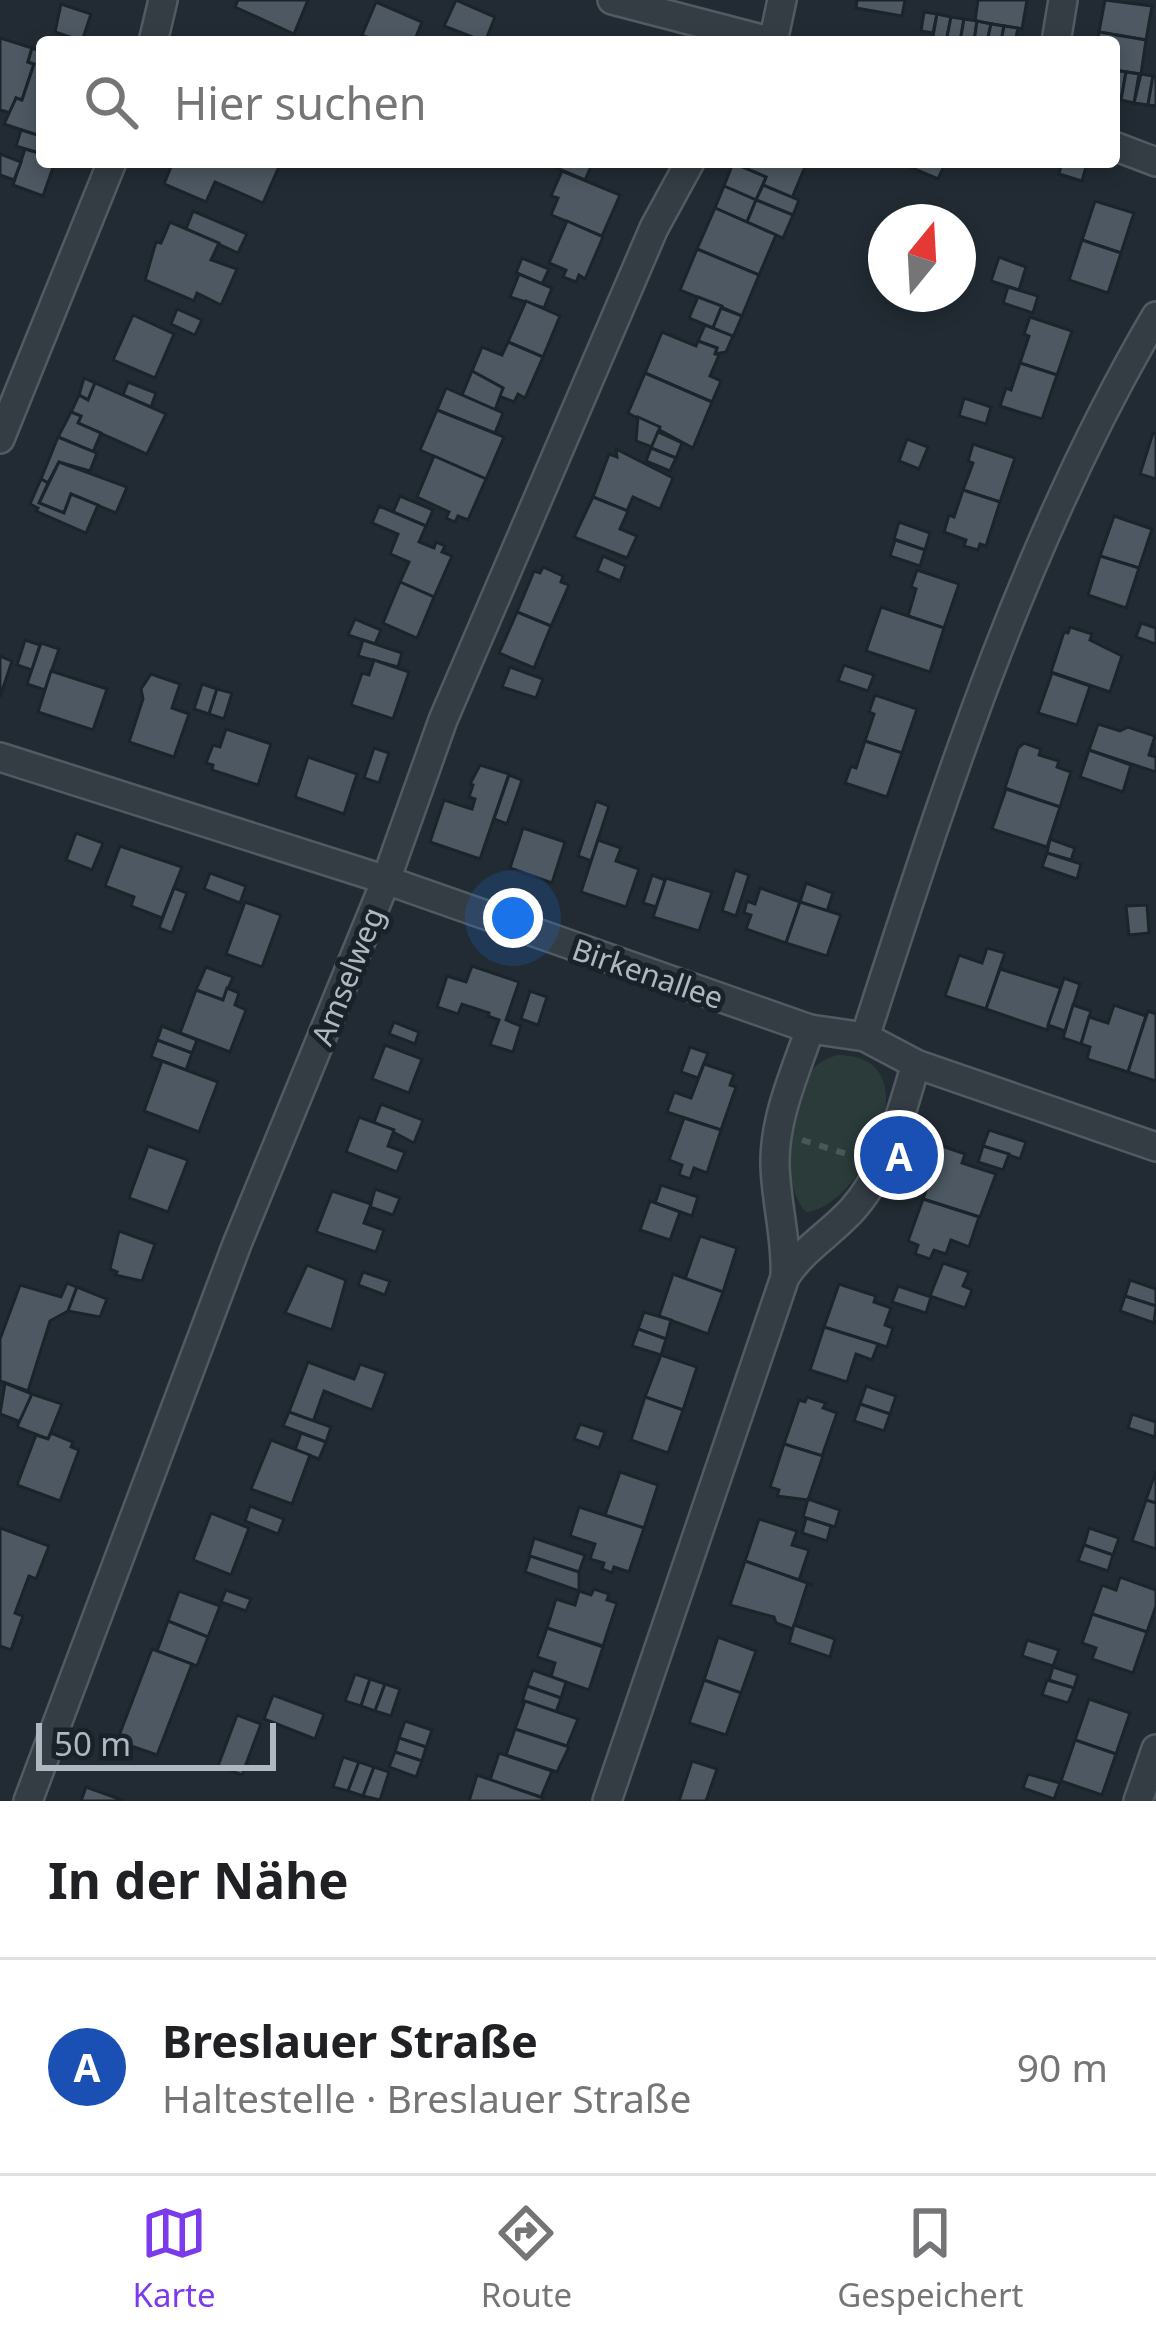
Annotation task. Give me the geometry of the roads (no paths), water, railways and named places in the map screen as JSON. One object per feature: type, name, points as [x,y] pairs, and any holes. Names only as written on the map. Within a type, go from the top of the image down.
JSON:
[{"type":"street","points":[[154,36],[163,0]]},
{"type":"street","points":[[612,0],[748,36]]},
{"type":"street","points":[[765,36],[782,0]]},
{"type":"street","points":[[1057,36],[1063,0]]},
{"type":"street","points":[[1120,148],[1156,162]]},
{"type":"street","points":[[0,439],[110,168]]},
{"type":"street","name":"Amselweg","points":[[28,1801],[237,1244],[386,880],[452,699],[654,227],[687,168]]},
{"type":"street","points":[[865,1037],[1024,584],[1098,423],[1156,316]]},
{"type":"street","name":"Birkenallee","points":[[0,757],[386,880],[810,1029],[865,1037],[916,1064],[1156,1148]]},
{"type":"street","points":[[607,1801],[785,1277],[776,1131],[810,1029]]},
{"type":"street","points":[[785,1277],[852,1210],[883,1166],[916,1064]]},
{"type":"street","points":[[1138,1801],[1156,1749]]},
{"type":"place","name":"Breslauer Straße","points":[[899,1155]]}]
